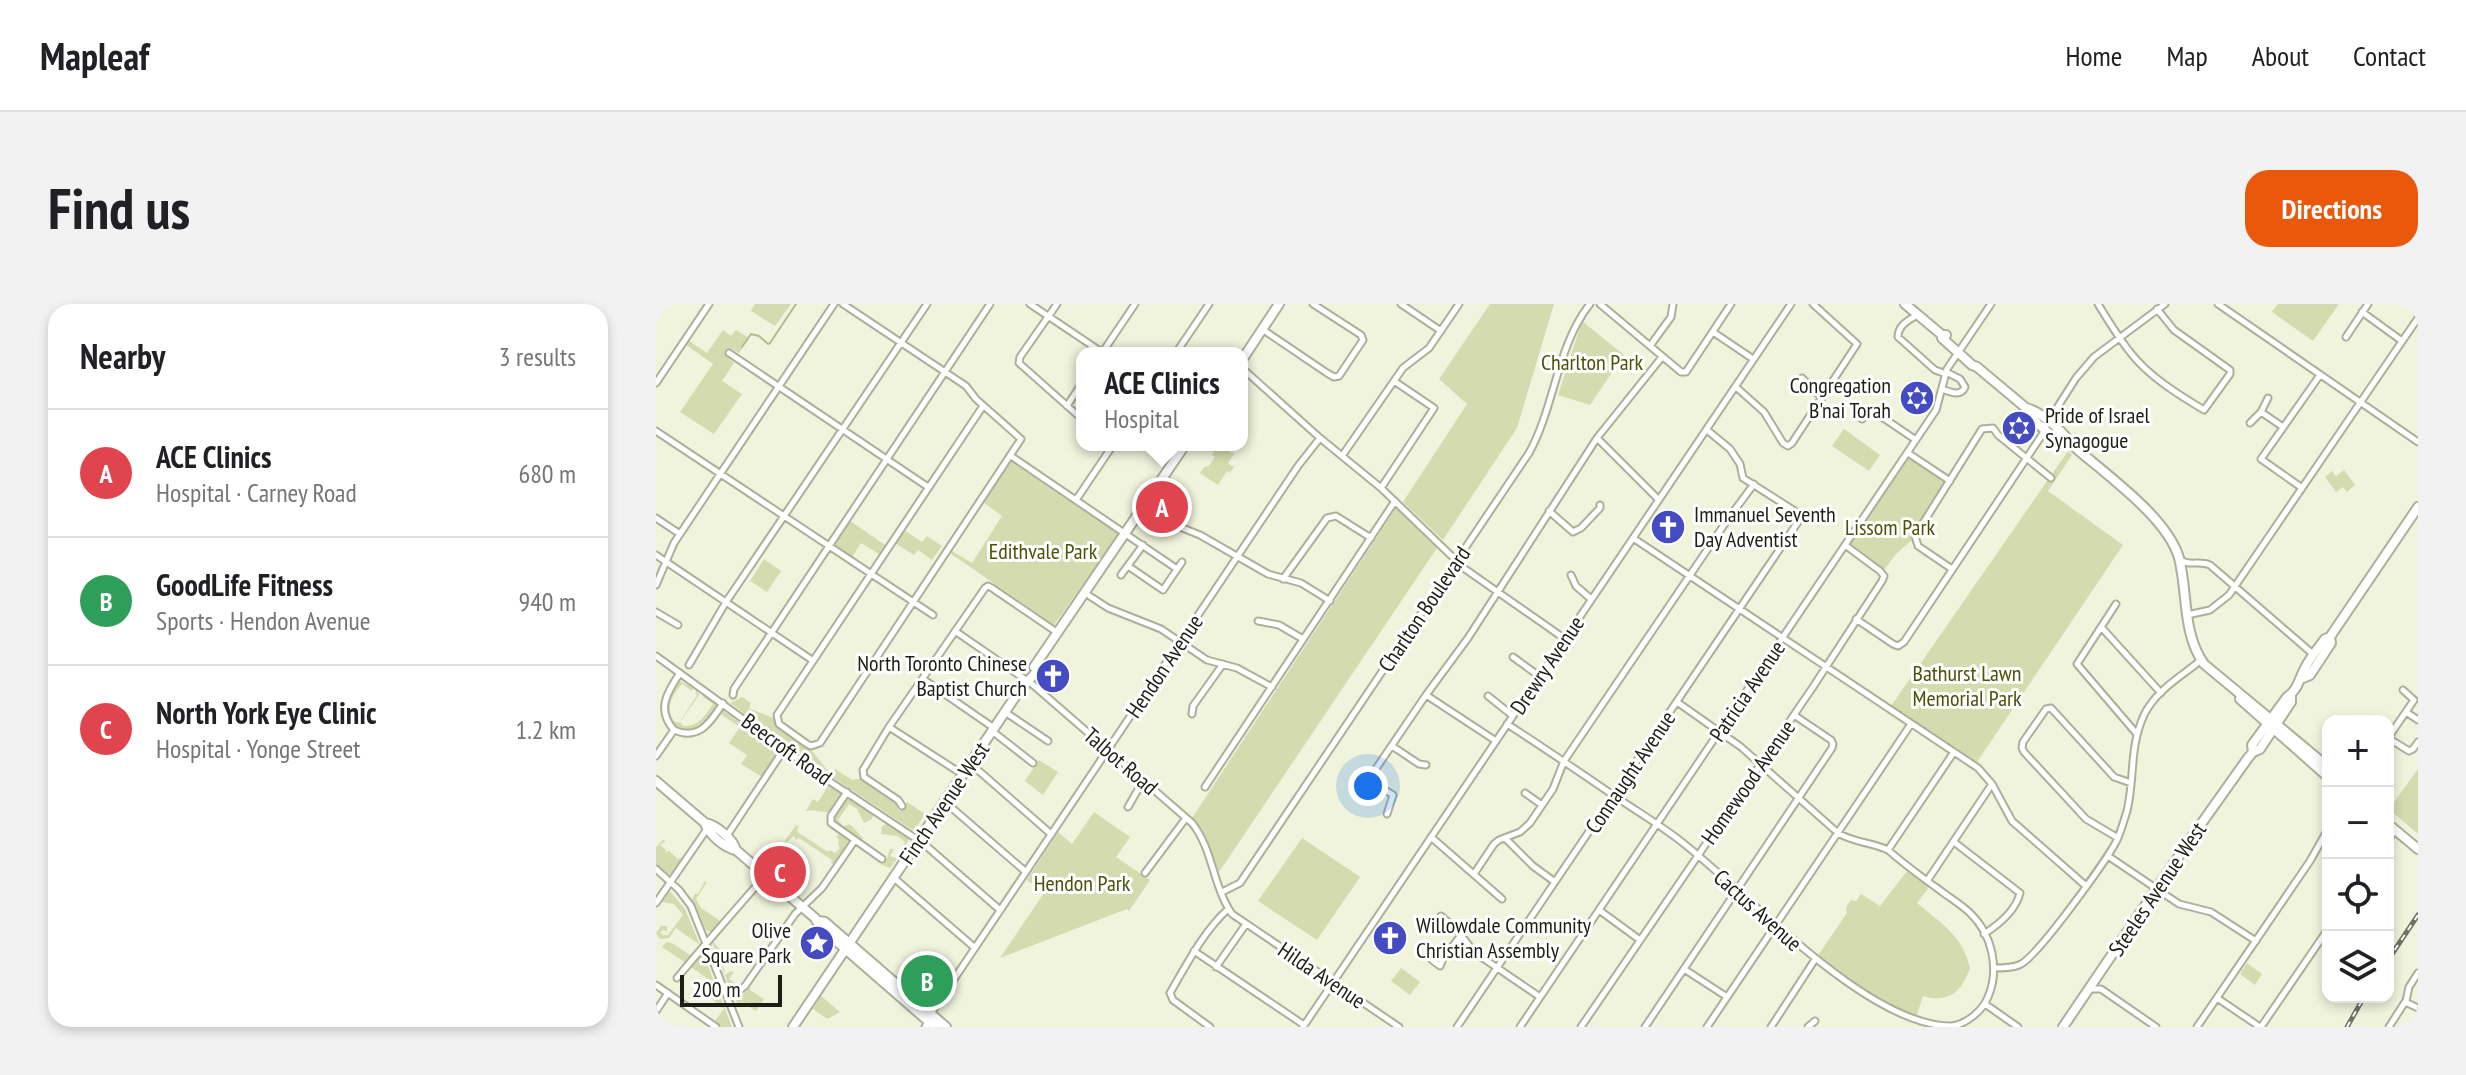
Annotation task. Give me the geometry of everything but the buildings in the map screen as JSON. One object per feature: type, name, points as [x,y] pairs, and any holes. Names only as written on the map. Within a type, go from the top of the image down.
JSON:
[{"type":"main road","points":[[1248,351],[1279,304]]},
{"type":"main road","points":[[1905,304],[1942,335],[1946,335],[2029,414],[2046,425],[2062,442],[2070,443],[2152,515],[2171,537],[2179,558],[2189,630],[2201,660],[2240,695],[2240,700],[2322,762]]},
{"type":"main road","name":"Finch Avenue West","points":[[793,1027],[865,916],[871,912],[971,764],[1018,688],[1027,680],[1181,451]]},
{"type":"main road","name":"Steeles Avenue West","points":[[2063,1027],[2253,752],[2252,745],[2291,702],[2291,695],[2303,678],[2303,671],[2317,657],[2325,639],[2330,637],[2418,507]]},
{"type":"main road","points":[[2272,723],[2322,771]]},
{"type":"main road","points":[[656,781],[706,826],[711,824],[724,839],[734,843],[736,850],[819,921],[820,927],[847,946],[930,1022],[946,1027]]},
{"type":"main road","points":[[2394,829],[2418,849]]},
{"type":"street","points":[[656,383],[709,304]]},
{"type":"street","points":[[656,585],[680,534],[834,304]]},
{"type":"street","points":[[843,304],[966,386],[983,406],[1021,439],[820,743],[811,746],[779,724],[777,715],[983,406]]},
{"type":"street","points":[[689,665],[726,602],[927,304]]},
{"type":"street","points":[[733,695],[771,632],[990,304]]},
{"type":"street","points":[[1030,304],[1093,347]]},
{"type":"street","points":[[1057,304],[1020,357],[1019,363],[1076,414]]},
{"type":"street","points":[[1106,347],[1135,304]]},
{"type":"street","points":[[1180,347],[1209,304]]},
{"type":"street","points":[[1262,329],[1327,373],[1339,376],[1363,340],[1361,335],[1313,304]]},
{"type":"street","points":[[1401,304],[1441,331]]},
{"type":"street","points":[[1342,456],[1403,368],[1429,348],[1459,304]]},
{"type":"street","name":"Charlton Boulevard","points":[[1222,892],[1240,883],[1529,453],[1541,430],[1576,321],[1590,304]]},
{"type":"street","points":[[1600,304],[1677,370],[1686,372],[1731,304]]},
{"type":"street","points":[[1650,346],[1671,317],[1673,304]]},
{"type":"street","name":"Drewry Avenue","points":[[1304,1026],[1791,304]]},
{"type":"street","points":[[1736,387],[1766,415],[1786,446],[1793,441],[1857,344],[1813,304]]},
{"type":"street","name":"Patricia Avenue","points":[[1520,1027],[1908,453],[1936,410],[1946,373],[1991,304]]},
{"type":"street","points":[[2098,304],[2119,337],[2147,370],[2203,410],[2230,370],[2174,330],[2157,309]]},
{"type":"street","points":[[1856,619],[1898,646],[1904,642],[2082,370],[2102,349],[2165,304]]},
{"type":"street","points":[[2218,304],[2418,442]]},
{"type":"street","points":[[2346,337],[2368,304]]},
{"type":"street","points":[[2362,312],[2402,341]]},
{"type":"street","points":[[1918,314],[1905,322],[1898,337],[1935,370],[1960,379],[1965,389],[1957,393],[1942,389]]},
{"type":"street","points":[[2187,615],[2220,605],[2235,586],[2418,318]]},
{"type":"street","points":[[1713,332],[1753,359]]},
{"type":"street","points":[[729,353],[928,487]]},
{"type":"street","points":[[1387,814],[1393,795],[1373,782],[1371,776],[1468,638],[1597,438],[1662,357]]},
{"type":"street","points":[[1248,373],[1381,488],[1472,574],[1565,639]]},
{"type":"street","points":[[2302,488],[2261,459],[2320,375]]},
{"type":"street","points":[[1802,378],[1822,398]]},
{"type":"street","points":[[1381,488],[1434,408],[1394,381]]},
{"type":"street","points":[[1067,406],[1076,392]]},
{"type":"street","points":[[2250,423],[2261,412],[2268,398]]},
{"type":"street","points":[[1862,419],[1868,411],[1873,411],[1916,440]]},
{"type":"street","points":[[2261,412],[2283,427]]},
{"type":"street","points":[[1952,569],[1918,546],[1914,538],[1982,429],[1993,428],[2051,478]]},
{"type":"street","points":[[1474,874],[1494,844],[1525,828],[1542,805],[1555,786],[1564,761],[1754,484],[1743,478],[1740,464],[1730,449],[1707,430]]},
{"type":"street","points":[[656,431],[933,615]]},
{"type":"street","name":"Hendon Avenue","points":[[930,1022],[1000,910],[1298,466],[1320,438]]},
{"type":"street","points":[[1597,438],[1659,500]]},
{"type":"street","points":[[1076,500],[1109,451]]},
{"type":"street","points":[[1908,453],[1950,481]]},
{"type":"street","points":[[1011,456],[1177,569]]},
{"type":"street","name":"Connaught Avenue","points":[[1457,1027],[1800,519],[1798,513],[1754,484]]},
{"type":"street","points":[[1205,787],[1395,501]]},
{"type":"street","points":[[1549,511],[1573,532],[1581,528],[1600,505]]},
{"type":"street","points":[[1143,507],[1268,574],[1301,583],[1330,601]]},
{"type":"street","points":[[1283,579],[1331,515],[1371,538]]},
{"type":"street","points":[[656,518],[680,534]]},
{"type":"street","points":[[1633,538],[1978,768],[1992,784],[2012,821],[2086,886]]},
{"type":"street","points":[[1121,575],[1143,545]]},
{"type":"street","name":"Homewood Avenue","points":[[1583,1026],[1794,715],[1884,576],[1845,545]]},
{"type":"street","points":[[656,555],[812,660]]},
{"type":"street","points":[[2179,558],[2188,564],[2202,562],[2210,565],[2317,657]]},
{"type":"street","points":[[1128,566],[1161,593],[1182,562]]},
{"type":"street","points":[[1571,575],[1576,586],[1591,599]]},
{"type":"street","points":[[902,806],[864,777],[863,770],[889,727],[988,586],[1058,633]]},
{"type":"street","points":[[1085,593],[1110,609],[1161,629],[1207,660],[1237,668],[1272,687]]},
{"type":"street","points":[[2116,604],[2078,661],[2078,668],[2136,733]]},
{"type":"street","points":[[656,612],[678,625]]},
{"type":"street","points":[[1258,621],[1279,625],[1303,639]]},
{"type":"street","points":[[2102,628],[2161,693]]},
{"type":"street","name":"Talbot Road","points":[[955,631],[1027,680],[1194,826],[1203,840],[1228,909]]},
{"type":"street","name":"Beecroft Road","points":[[656,656],[919,840],[1000,910]]},
{"type":"street","points":[[1513,657],[1539,676]]},
{"type":"street","points":[[1994,968],[2018,965],[2027,960],[2108,856],[2118,838],[2127,809],[2136,733],[2146,711],[2161,693],[2201,660]]},
{"type":"street","points":[[1192,714],[1193,706],[1223,664]]},
{"type":"street","points":[[680,673],[664,698],[660,712],[674,730],[685,734],[701,730],[723,703]]},
{"type":"street","points":[[923,679],[993,729],[1033,763]]},
{"type":"street","points":[[2394,729],[2414,698],[2403,690]]},
{"type":"street","points":[[1426,695],[1496,741]]},
{"type":"street","points":[[1488,696],[1513,716]]},
{"type":"street","points":[[1677,702],[1760,763],[1838,833],[1888,850],[1970,913],[1991,947],[1993,984],[1985,1004],[2018,1027]]},
{"type":"street","points":[[2118,838],[2080,813],[2024,752],[2023,742],[2046,709],[2051,708],[2114,777],[2131,783]]},
{"type":"street","points":[[1005,712],[1048,741]]},
{"type":"street","points":[[2406,712],[2418,720]]},
{"type":"street","points":[[1645,1027],[1833,744],[1794,715]]},
{"type":"street","name":"Cactus Avenue","points":[[1507,724],[1657,824],[1697,855],[1814,961],[1872,1003],[1898,1018],[1923,1026],[1962,1023],[1985,1004]]},
{"type":"street","points":[[1707,1027],[1911,724]]},
{"type":"street","points":[[889,727],[963,775]]},
{"type":"street","points":[[656,756],[674,730]]},
{"type":"street","points":[[2394,742],[2407,750],[2413,749],[2418,742]]},
{"type":"street","points":[[1392,746],[1419,764],[1426,765]]},
{"type":"street","points":[[724,839],[785,748]]},
{"type":"street","points":[[1888,850],[1954,752]]},
{"type":"street","points":[[971,764],[1051,834]]},
{"type":"street","points":[[1128,807],[1143,781]]},
{"type":"street","points":[[1927,881],[1992,784]]},
{"type":"street","points":[[847,792],[830,821],[882,859]]},
{"type":"street","points":[[1525,793],[1542,805]]},
{"type":"street","points":[[945,802],[1026,872]]},
{"type":"street","points":[[1145,873],[1186,818]]},
{"type":"street","points":[[656,903],[706,826]]},
{"type":"street","points":[[1431,837],[1502,899]]},
{"type":"street","points":[[1505,838],[1533,866],[1555,882]]},
{"type":"street","points":[[728,999],[747,984],[795,914],[821,889],[855,840]]},
{"type":"street","points":[[2197,1027],[2322,840]]},
{"type":"street","points":[[1954,842],[2020,893],[2019,899],[1999,923],[1984,934]]},
{"type":"street","points":[[2108,856],[2183,906],[2211,912],[2256,941]]},
{"type":"street","points":[[656,869],[691,906],[739,1027]]},
{"type":"street","points":[[677,978],[766,875]]},
{"type":"street","points":[[894,878],[975,948]]},
{"type":"street","points":[[1210,1027],[1170,997],[1170,993],[1194,951],[1228,909],[1246,924],[1216,967]]},
{"type":"street","points":[[1599,910],[1640,940]]},
{"type":"street","points":[[1441,916],[1472,950],[1540,997]]},
{"type":"street","name":"Hilda Avenue","points":[[1246,924],[1399,1027]]},
{"type":"street","points":[[2217,998],[2260,1027],[2327,931]]},
{"type":"street","points":[[1432,960],[1440,966],[1461,935]]},
{"type":"street","points":[[1194,951],[1304,1026]]},
{"type":"street","points":[[1772,1027],[1814,961]]},
{"type":"street","points":[[1684,969],[1727,997]]},
{"type":"street","points":[[2389,1027],[2406,1001],[2409,987],[2418,973]]},
{"type":"street","points":[[2100,974],[2098,984],[2101,989],[2156,1027]]},
{"type":"street","points":[[656,985],[716,1027]]},
{"type":"street","points":[[2089,989],[2101,989]]},
{"type":"street","points":[[656,1011],[668,993]]},
{"type":"street","points":[[2406,1001],[2418,1008]]},
{"type":"street","points":[[1808,1027],[1815,1021]]},
{"type":"green space","points":[[755,304],[791,304],[775,326],[751,311]]},
{"type":"green space","points":[[1490,304],[1554,304],[1517,428],[1443,540],[1403,502],[1467,404],[1439,379]]},
{"type":"green space","points":[[2278,304],[2339,304],[2313,341],[2272,312]]},
{"type":"green space","name":"Charlton Park","points":[[1582,321],[1624,355],[1590,405],[1558,395]]},
{"type":"green space","points":[[723,330],[731,336],[736,330],[749,338],[739,353],[732,349],[727,352],[727,357],[734,363],[722,381],[742,394],[714,434],[680,412],[713,364],[685,344],[688,340],[707,353]]},
{"type":"green space","points":[[1844,429],[1880,455],[1869,471],[1832,446]]},
{"type":"green space","points":[[1214,451],[1234,454],[1228,463],[1234,467],[1230,473],[1227,471],[1218,485],[1200,473],[1209,466],[1215,457],[1212,455]]},
{"type":"green space","name":"Bathurst Lawn Memorial Park","points":[[2068,451],[2072,455],[2048,491],[2123,545],[1977,762],[1891,706]]},
{"type":"green space","name":"Lissom Park","points":[[1908,457],[1944,480],[1946,485],[1913,533],[1912,540],[1884,570],[1850,545]]},
{"type":"green space","name":"Edithvale Park","points":[[1015,461],[1120,532],[1054,625],[950,553],[952,551],[972,563],[1002,516],[983,502],[1010,462]]},
{"type":"green space","points":[[2344,470],[2355,485],[2347,492],[2343,487],[2336,492],[2325,477],[2332,471],[2336,476]]},
{"type":"green space","points":[[1396,508],[1437,548],[1219,872],[1202,830],[1192,818]]},
{"type":"green space","points":[[849,520],[885,545],[879,554],[861,543],[852,557],[833,544]]},
{"type":"green space","points":[[904,530],[922,542],[927,536],[942,546],[932,560],[918,550],[914,555],[895,543]]},
{"type":"green space","points":[[764,559],[781,571],[767,592],[750,581]]},
{"type":"green space","points":[[678,680],[693,688],[692,691],[682,684],[673,697],[670,711],[674,721],[679,723],[697,690],[699,695],[680,722],[683,726],[697,723],[713,704],[704,695],[718,706],[707,723],[695,730],[682,730],[667,717],[665,702]]},
{"type":"green space","points":[[742,697],[751,703],[749,708],[773,718],[783,732],[809,748],[830,773],[835,769],[852,780],[862,778],[894,800],[899,811],[905,809],[907,802],[925,814],[914,831],[829,775],[730,703]]},
{"type":"green space","points":[[722,710],[777,749],[778,753],[762,777],[741,764],[747,755],[729,743],[740,727],[719,713]]},
{"type":"green space","points":[[789,757],[841,793],[832,811],[806,811],[813,799],[818,802],[828,786]]},
{"type":"green space","points":[[1039,760],[1058,772],[1043,795],[1025,781]]},
{"type":"green space","points":[[2418,769],[2418,834],[2394,813],[2394,802]]},
{"type":"green space","points":[[847,798],[873,815],[864,823],[857,809],[849,804],[838,820],[842,827],[850,824],[863,838],[860,840],[833,823],[833,817]]},
{"type":"green space","name":"Hendon Park","points":[[1094,812],[1130,837],[1116,857],[1150,880],[1129,911],[1127,909],[1000,958],[1044,893],[1027,880],[1058,832],[1072,844]]},
{"type":"green space","points":[[887,824],[909,839],[890,868],[880,864],[886,861],[890,849],[894,849],[890,856],[895,858],[905,842],[897,836],[881,834],[882,826]]},
{"type":"green space","points":[[796,825],[799,833],[828,852],[835,853],[840,848],[836,837],[839,834],[850,841],[834,864],[794,836],[780,848]]},
{"type":"green space","points":[[1302,838],[1360,877],[1317,940],[1258,901]]},
{"type":"green space","points":[[663,840],[666,841],[660,845],[665,852],[669,851],[678,859],[694,842],[672,874],[656,864],[656,847]]},
{"type":"green space","points":[[1907,871],[1930,886],[1917,903],[1956,938],[1970,968],[1963,984],[1953,994],[1940,998],[1923,996],[1916,1018],[1876,1000],[1817,957],[1847,913],[1846,907],[1851,900],[1856,901],[1861,894],[1880,906]]},
{"type":"green space","points":[[705,881],[696,899],[701,908],[722,922],[711,932],[706,930],[692,899]]},
{"type":"green space","points":[[670,891],[685,909],[700,945],[676,928],[669,938],[660,939],[656,933],[661,926],[667,926],[667,932],[660,932],[668,935],[683,915],[674,904],[662,902]]},
{"type":"green space","points":[[711,940],[723,952],[725,975],[734,972],[729,979],[742,985],[767,949],[743,985],[732,993]]},
{"type":"green space","points":[[666,942],[691,957],[686,963],[662,947]]},
{"type":"green space","points":[[703,954],[732,1027],[719,1027],[715,1021],[724,1009],[711,998],[714,993],[706,989],[711,981],[691,967]]},
{"type":"green space","points":[[2247,963],[2262,974],[2255,985],[2240,974]]},
{"type":"green space","points":[[1401,968],[1420,982],[1410,995],[1391,981]]},
{"type":"green space","points":[[751,987],[750,990],[764,999],[756,1011],[742,1002],[738,1006],[736,1000]]},
{"type":"green space","points":[[821,996],[840,1012],[827,1019],[813,1009]]},
{"type":"waterway","points":[[742,347],[751,334],[770,343],[796,304]]},
{"type":"railway","points":[[2394,951],[2418,915]]},
{"type":"railway","points":[[2347,1027],[2361,1003]]},
{"type":"place","name":"Congregation B'nai Torah","points":[[1917,398]]},
{"type":"place","name":"Pride of Israel Synagogue","points":[[2019,428]]},
{"type":"place","name":"ACE Clinics","points":[[1162,507]]},
{"type":"place","name":"Immanuel Seventh Day Adventist","points":[[1668,527]]},
{"type":"place","name":"North Toronto Chinese Baptist Church","points":[[1053,676]]},
{"type":"place","name":"North York Eye Clinic","points":[[780,872]]},
{"type":"place","name":"Willowdale Community Christian Assembly","points":[[1390,938]]},
{"type":"place","name":"Olive Square Park","points":[[817,943]]},
{"type":"place","name":"GoodLife Fitness","points":[[927,981]]}]
